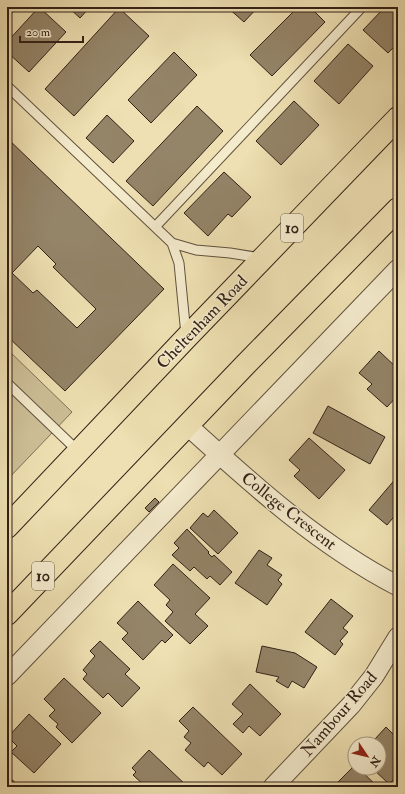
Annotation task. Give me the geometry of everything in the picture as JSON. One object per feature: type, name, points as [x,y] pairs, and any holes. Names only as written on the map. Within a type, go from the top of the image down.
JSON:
[{"type":"main road","name":"Cheltenham Road","points":[[7,527],[186,338],[398,118]]},
{"type":"main road","name":"10","points":[[7,614],[252,358],[398,209]]},
{"type":"street","points":[[7,676],[398,268]]},
{"type":"street","name":"College Crescent","points":[[188,426],[283,510],[318,536],[398,586]]},
{"type":"street","name":"Nambour Road","points":[[273,787],[351,705],[374,676],[398,637]]},
{"type":"lane","points":[[7,11],[10,7]]},
{"type":"lane","points":[[155,227],[362,7]]},
{"type":"lane","points":[[7,86],[172,243],[196,250],[230,253],[263,259]]},
{"type":"lane","points":[[172,243],[179,263],[186,338]]},
{"type":"lane","points":[[7,383],[79,452]]},
{"type":"shaded area","points":[[7,349],[72,412],[7,480]]},
{"type":"building","points":[[39,7],[66,32],[29,72],[7,52],[7,42]]},
{"type":"building","points":[[68,7],[90,7],[80,18]]},
{"type":"building","points":[[227,7],[258,7],[244,22]]},
{"type":"building","points":[[298,7],[310,7],[325,22],[272,76],[250,55]]},
{"type":"building","points":[[385,7],[398,7],[398,43],[388,53],[363,30]]},
{"type":"building","points":[[119,8],[149,36],[74,116],[45,89]]},
{"type":"building","points":[[348,44],[373,66],[339,104],[314,81]]},
{"type":"building","points":[[174,52],[197,75],[151,123],[128,100]]},
{"type":"building","points":[[294,101],[319,125],[281,165],[256,141]]},
{"type":"building","points":[[197,106],[223,131],[153,206],[126,181]]},
{"type":"building","points":[[107,115],[134,141],[113,163],[86,138]]},
{"type":"building","points":[[7,138],[164,289],[65,391],[7,336]],"holes":[[[38,246],[56,264],[53,267],[96,309],[77,328],[37,290],[33,293],[12,273]]]},
{"type":"building","points":[[224,172],[251,197],[232,217],[228,214],[208,236],[184,213]]},
{"type":"building","points":[[379,351],[398,369],[398,395],[387,407],[367,389],[372,384],[359,373]]},
{"type":"building","points":[[328,406],[385,437],[370,464],[313,433]]},
{"type":"building","points":[[309,438],[345,470],[319,499],[294,476],[300,470],[289,460]]},
{"type":"building","points":[[398,476],[398,512],[387,525],[369,510]]},
{"type":"building","points":[[155,498],[159,502],[149,512],[145,508]]},
{"type":"building","points":[[214,510],[238,533],[218,554],[190,528],[203,513],[208,517]]},
{"type":"building","points":[[187,529],[212,557],[214,555],[232,572],[220,585],[210,576],[207,579],[194,567],[190,571],[172,555],[179,548],[174,543]]},
{"type":"building","points":[[259,550],[272,558],[267,565],[282,575],[278,580],[282,584],[267,605],[235,583]]},
{"type":"building","points":[[173,564],[210,598],[195,614],[208,626],[190,644],[165,621],[173,612],[166,605],[170,600],[154,585]]},
{"type":"building","points":[[331,599],[353,616],[343,628],[348,632],[340,641],[343,644],[335,655],[305,632]]},
{"type":"building","points":[[138,601],[173,635],[165,643],[162,640],[143,660],[122,639],[128,633],[117,623]]},
{"type":"building","points":[[100,641],[130,669],[125,674],[140,688],[122,707],[108,693],[103,698],[83,679],[87,674],[83,670],[95,656],[90,651]]},
{"type":"building","points":[[262,646],[295,653],[317,667],[304,688],[292,681],[288,688],[276,681],[279,677],[256,672]]},
{"type":"building","points":[[64,678],[101,713],[72,743],[56,727],[58,724],[49,716],[55,710],[44,699]]},
{"type":"building","points":[[250,684],[281,714],[260,736],[249,726],[243,733],[233,724],[243,714],[232,704]]},
{"type":"building","points":[[193,707],[242,754],[222,775],[208,762],[204,767],[185,750],[191,743],[184,737],[189,731],[179,721]]},
{"type":"building","points":[[29,714],[61,744],[34,773],[11,752],[17,746],[8,737]]},
{"type":"building","points":[[386,727],[398,739],[398,775],[389,784],[380,776],[387,776],[387,736],[378,736]]},
{"type":"building","points":[[149,750],[188,787],[146,787],[133,775],[136,772],[132,768]]},
{"type":"building","points":[[347,773],[347,776],[366,776],[378,787],[337,787],[340,784],[338,782]]},
{"type":"building","points":[[7,775],[20,787],[7,787]]}]
